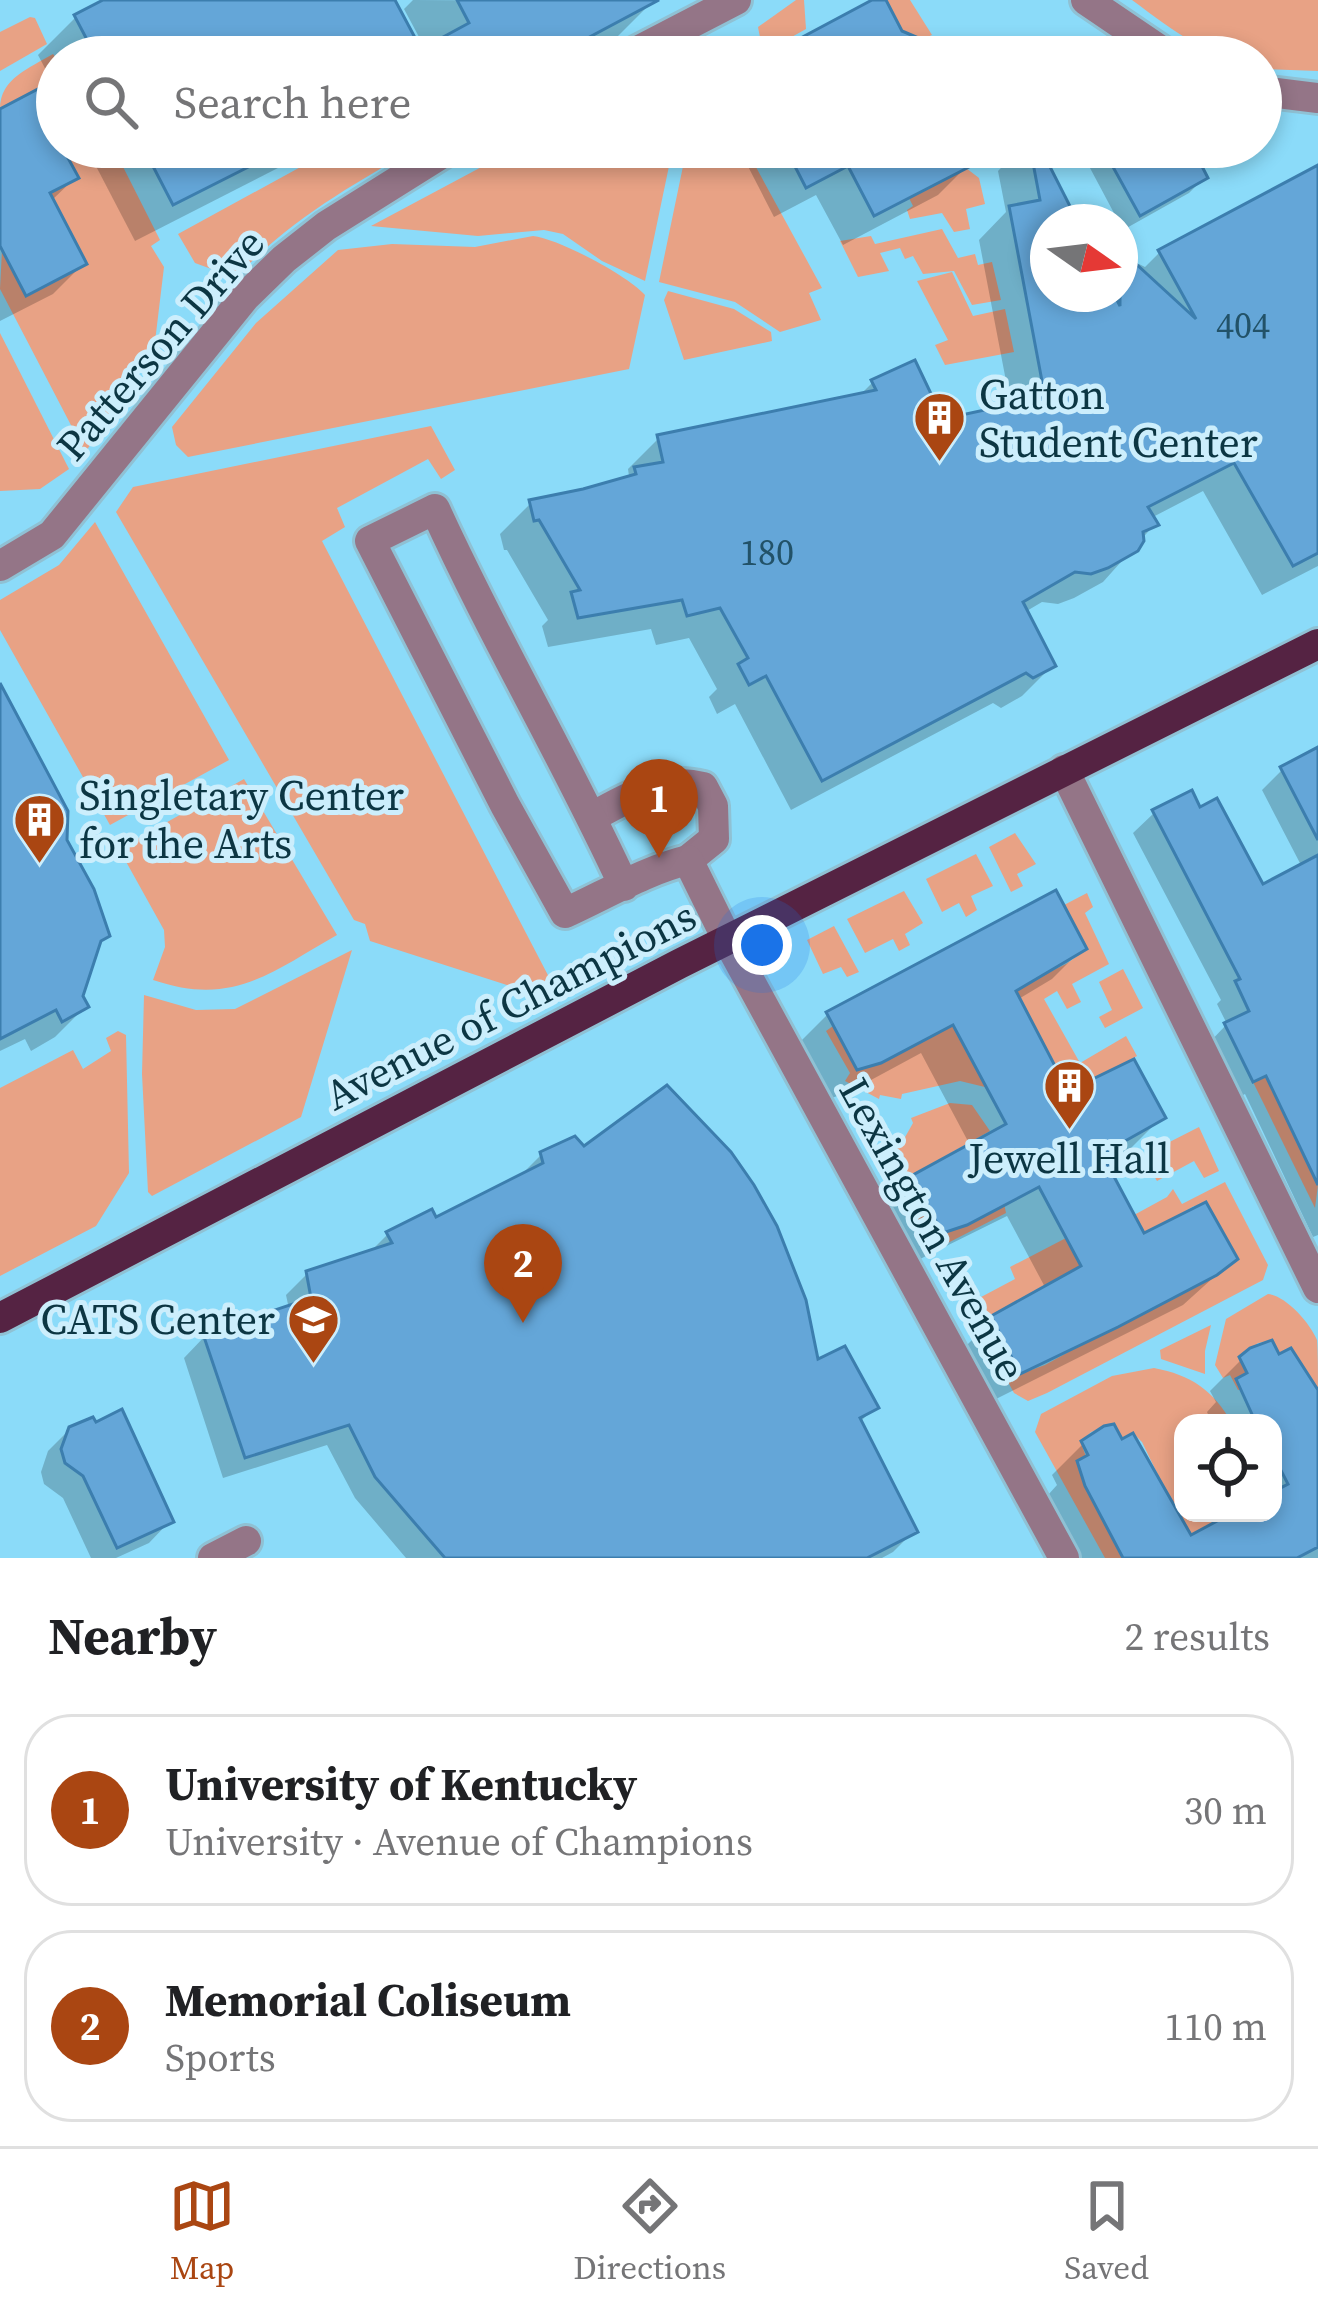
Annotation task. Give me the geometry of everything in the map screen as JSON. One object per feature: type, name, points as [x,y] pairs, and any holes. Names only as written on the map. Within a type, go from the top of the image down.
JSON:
[{"type":"main road","name":"Avenue of Champions","points":[[0,1318],[728,941],[1318,644]]},
{"type":"street","points":[[667,36],[736,0]]},
{"type":"street","points":[[1086,0],[1140,36]]},
{"type":"street","points":[[1282,94],[1318,98]]},
{"type":"street","name":"Patterson Drive","points":[[0,566],[52,535],[232,312],[284,259],[418,168]]},
{"type":"street","points":[[594,817],[640,790],[684,782],[704,788],[713,806],[714,839],[688,860],[565,913],[370,541],[436,509],[469,582],[594,817],[624,886]]},
{"type":"street","points":[[1064,770],[1316,1286]]},
{"type":"street","name":"Lexington Avenue","points":[[688,860],[1064,1558]]},
{"type":"street","points":[[213,1558],[246,1541]]},
{"type":"shaded area","points":[[0,0],[1318,0],[1318,1558],[0,1558]]},
{"type":"shaded area","points":[[796,0],[804,0],[806,29],[793,36],[760,36],[758,27]]},
{"type":"shaded area","points":[[886,0],[910,0],[932,35],[904,36]]},
{"type":"shaded area","points":[[1132,0],[1318,0],[1318,71],[1282,70],[1282,36],[1177,33]]},
{"type":"shaded area","points":[[30,17],[43,36],[36,36],[36,50],[0,71],[0,32]]},
{"type":"shaded area","points":[[36,63],[36,90],[0,109],[5,89]]},
{"type":"shaded area","points":[[73,168],[124,168],[160,240],[151,246],[164,267],[154,350],[129,377],[132,391],[85,452],[0,289],[2,250],[26,295],[87,264],[50,193],[78,178]]},
{"type":"shaded area","points":[[299,168],[383,168],[299,221],[236,278],[195,263],[178,234]]},
{"type":"shaded area","points":[[480,168],[669,168],[645,281],[602,261],[563,234],[544,230],[478,236],[371,226]]},
{"type":"shaded area","points":[[683,168],[756,168],[822,288],[809,293],[821,320],[780,332],[735,302],[659,282]]},
{"type":"shaded area","points":[[966,168],[979,178],[985,204],[966,209],[970,229],[954,232],[942,213],[910,219],[907,210],[913,206],[909,198]]},
{"type":"shaded area","points":[[942,229],[958,258],[975,254],[978,265],[992,262],[1001,300],[972,305],[954,271],[923,274],[913,256],[905,259],[900,248],[880,253],[889,271],[858,277],[840,241],[871,236],[875,244]]},
{"type":"shaded area","points":[[533,236],[592,259],[645,295],[629,369],[188,457],[176,445],[172,427],[256,323],[338,250],[392,244],[475,247]]},
{"type":"shaded area","points":[[952,272],[973,316],[1005,309],[1014,352],[945,365],[935,345],[948,340],[917,281]]},
{"type":"shaded area","points":[[668,291],[734,309],[771,332],[772,341],[684,360],[664,300]]},
{"type":"shaded area","points":[[0,333],[69,469],[40,489],[0,491]]},
{"type":"shaded area","points":[[431,426],[455,470],[441,479],[428,459],[337,508],[345,527],[322,541],[551,981],[532,993],[370,941],[365,924],[354,920],[116,512],[133,487]]},
{"type":"shaded area","points":[[95,522],[229,760],[110,825],[0,630],[0,600],[59,565]]},
{"type":"shaded area","points":[[244,779],[337,935],[270,973],[229,988],[206,990],[153,980],[165,947],[164,930],[119,849]]},
{"type":"shaded area","points":[[1015,833],[1036,864],[1017,874],[1023,886],[1011,892],[989,847]]},
{"type":"shaded area","points":[[976,854],[993,886],[971,896],[977,910],[966,917],[959,903],[942,912],[926,879]]},
{"type":"shaded area","points":[[904,891],[923,923],[905,934],[910,945],[899,951],[893,939],[865,953],[847,919]]},
{"type":"shaded area","points":[[1087,893],[1093,907],[1085,913],[1109,964],[1072,984],[1081,1002],[1067,1009],[1057,991],[1044,999],[1080,1063],[1126,1036],[1137,1056],[1068,1094],[1013,990],[1087,949],[1064,905]]},
{"type":"shaded area","points":[[834,926],[859,972],[847,977],[841,967],[823,974],[807,940]]},
{"type":"shaded area","points":[[352,950],[301,1117],[152,1196],[148,1192],[142,1074],[144,995],[196,1010],[235,1009]]},
{"type":"shaded area","points":[[1123,969],[1143,1008],[1105,1028],[1099,1017],[1112,1010],[1099,982]]},
{"type":"shaded area","points":[[954,1021],[989,1088],[960,1081],[902,1094],[901,1099],[880,1095],[879,1099],[845,1081],[850,1073],[826,1031],[833,1026],[857,1070]]},
{"type":"shaded area","points":[[118,1031],[126,1035],[129,1173],[96,1226],[0,1276],[0,1088],[73,1050],[83,1069],[111,1051],[106,1038]]},
{"type":"shaded area","points":[[1266,1076],[1318,1185],[1315,1208],[1253,1082]]},
{"type":"shaded area","points":[[950,1103],[972,1105],[990,1131],[899,1182],[890,1167],[899,1138],[904,1139],[913,1123],[911,1118]]},
{"type":"shaded area","points":[[1199,1127],[1219,1171],[1204,1178],[1194,1161],[1157,1181],[1142,1156]]},
{"type":"shaded area","points":[[1225,1182],[1268,1265],[1263,1280],[1047,1393],[1028,1401],[1014,1393],[966,1305],[1015,1279],[1010,1267],[1066,1238],[1084,1267],[991,1317],[1020,1374],[1045,1365],[1237,1259],[1221,1228],[1194,1206],[1143,1236],[1134,1215],[1173,1189],[1182,1204]]},
{"type":"shaded area","points":[[909,1184],[943,1233],[968,1225],[1004,1203],[1006,1213],[942,1246],[929,1241],[903,1191]]},
{"type":"shaded area","points":[[1268,1294],[1290,1305],[1314,1333],[1318,1390],[1291,1348],[1279,1354],[1272,1341],[1258,1343],[1242,1355],[1247,1373],[1236,1379],[1242,1389],[1238,1390],[1230,1375],[1223,1378],[1215,1365],[1226,1319]]},
{"type":"shaded area","points":[[1211,1325],[1205,1374],[1161,1359],[1160,1350]]},
{"type":"shaded area","points":[[1154,1368],[1179,1375],[1200,1386],[1226,1414],[1174,1414],[1174,1508],[1133,1433],[1122,1439],[1114,1425],[1091,1432],[1081,1443],[1123,1558],[1105,1558],[1035,1432],[1041,1414],[1112,1376]]},
{"type":"shaded area","points":[[1181,1522],[1217,1522],[1189,1539]]},
{"type":"building","points":[[103,0],[395,0],[414,36],[85,36],[74,15]]},
{"type":"building","points":[[457,0],[659,0],[591,36],[445,36],[469,23]]},
{"type":"building","points":[[872,0],[886,0],[902,31],[914,36],[804,36]]},
{"type":"building","points":[[36,90],[36,168],[74,168],[79,178],[50,193],[87,264],[26,296],[0,246],[0,109]]},
{"type":"building","name":"Gatton Student Center","points":[[1318,165],[1318,553],[1293,566],[1234,463],[1148,507],[1159,525],[1143,532],[1138,551],[1091,574],[1075,572],[1023,602],[1056,666],[1033,678],[1026,673],[822,781],[766,676],[749,685],[738,664],[748,658],[720,608],[687,616],[682,600],[578,618],[571,592],[580,590],[539,520],[534,521],[529,500],[636,474],[634,467],[663,462],[657,435],[876,390],[871,380],[915,360],[943,419],[1045,397],[1009,206],[1040,200],[1034,168],[1051,168],[1069,204],[1030,204],[1030,312],[1138,312],[1138,266],[1196,319],[1158,250]]},
{"type":"building","points":[[154,168],[246,168],[173,205]]},
{"type":"building","points":[[796,168],[844,168],[806,188]]},
{"type":"building","points":[[849,168],[967,168],[874,216]]},
{"type":"building","points":[[1114,168],[1203,168],[1208,178],[1140,216],[1138,204],[1133,204]]},
{"type":"building","name":"Singletary Center for the Arts","points":[[0,683],[68,811],[67,840],[94,889],[110,936],[101,941],[83,996],[89,1007],[62,1022],[56,1010],[0,1039]]},
{"type":"building","points":[[1318,747],[1318,840],[1280,767]]},
{"type":"building","points":[[1192,790],[1200,807],[1217,798],[1263,884],[1318,855],[1318,1185],[1266,1076],[1253,1082],[1224,1023],[1249,1011],[1235,981],[1240,979],[1152,810]]},
{"type":"building","name":"Jewell Hall","points":[[1056,890],[1087,949],[1016,991],[1068,1091],[1134,1059],[1166,1118],[1102,1154],[1144,1233],[1206,1202],[1238,1259],[1217,1275],[1020,1374],[991,1316],[1081,1266],[1039,1187],[943,1233],[933,1216],[913,1175],[1006,1124],[953,1025],[881,1063],[857,1070],[826,1012]]},
{"type":"building","points":[[667,1085],[731,1152],[777,1226],[806,1300],[818,1359],[845,1346],[879,1408],[860,1418],[918,1532],[867,1558],[445,1558],[375,1477],[349,1425],[245,1458],[203,1334],[311,1298],[306,1271],[392,1243],[386,1232],[432,1209],[436,1217],[543,1163],[540,1152],[575,1136],[584,1146]]},
{"type":"building","points":[[1272,1340],[1279,1354],[1291,1348],[1318,1390],[1318,1547],[1297,1558],[1123,1558],[1077,1461],[1088,1455],[1081,1441],[1104,1426],[1114,1424],[1122,1439],[1133,1433],[1174,1505],[1174,1522],[1184,1522],[1191,1535],[1215,1522],[1282,1522],[1282,1487],[1288,1484],[1282,1472],[1282,1414],[1252,1414],[1236,1379],[1247,1373],[1239,1357]]},
{"type":"building","points":[[122,1409],[174,1522],[117,1548],[83,1476],[65,1463],[61,1449],[69,1427],[93,1417],[96,1422]]},
{"type":"place","name":"Gatton Student Center","points":[[940,464]]},
{"type":"place","name":"University of Kentucky","points":[[659,858]]},
{"type":"place","name":"Singletary Center for the Arts","points":[[40,865]]},
{"type":"place","name":"Jewell Hall","points":[[1069,1132]]},
{"type":"place","name":"Memorial Coliseum","points":[[523,1323]]},
{"type":"place","name":"CATS Center","points":[[314,1365]]}]
